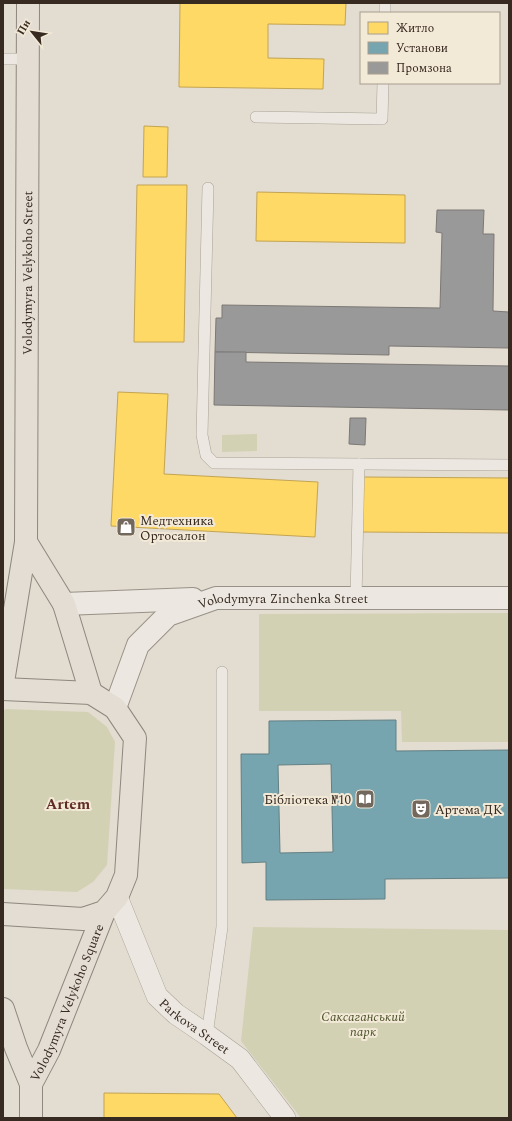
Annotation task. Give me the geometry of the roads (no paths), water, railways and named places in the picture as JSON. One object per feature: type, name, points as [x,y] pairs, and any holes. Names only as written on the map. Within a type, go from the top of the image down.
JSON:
[{"type":"main road","name":"Volodymyra Velykoho Street","points":[[26,542],[25,360],[28,3]]},
{"type":"main road","points":[[26,542],[64,604],[91,693]]},
{"type":"main road","points":[[3,682],[26,542]]},
{"type":"main road","points":[[64,604],[216,598]]},
{"type":"main road","name":"Volodymyra Zinchenka Street","points":[[115,708],[138,645],[168,615],[216,598],[509,598]]},
{"type":"main road","name":"Volodymyra Velykoho Square","points":[[3,689],[91,693],[115,708],[135,738],[126,875],[111,905],[49,1050],[31,1084]]},
{"type":"main road","name":"Volodymyra Velykoho Square","points":[[3,914],[82,919],[111,905]]},
{"type":"main road","name":"Volodymyra Velykoho Square","points":[[3,1009],[16,1048],[31,1084]]},
{"type":"main road","points":[[31,1084],[31,1118]]},
{"type":"street","name":"Parkova Street","points":[[111,905],[157,996],[176,1014],[207,1034],[240,1059],[285,1118]]},
{"type":"lane","points":[[3,59],[28,59]]},
{"type":"lane","points":[[256,117],[382,119],[383,84]]},
{"type":"lane","points":[[208,188],[202,434],[206,455],[214,463],[509,465]]},
{"type":"lane","points":[[356,599],[359,464]]},
{"type":"lane","points":[[207,1034],[222,927],[222,672]]},
{"type":"place","name":"Медтехника Ортосалон","points":[[126,527]]},
{"type":"place","name":"Бібліотека №10","points":[[365,799]]},
{"type":"place","name":"Артема ДК","points":[[421,809]]},
{"type":"district","name":"Artem","points":[[68,804]]},
{"type":"park label","name":"Саксаганський парк","points":[[363,1024]]}]
